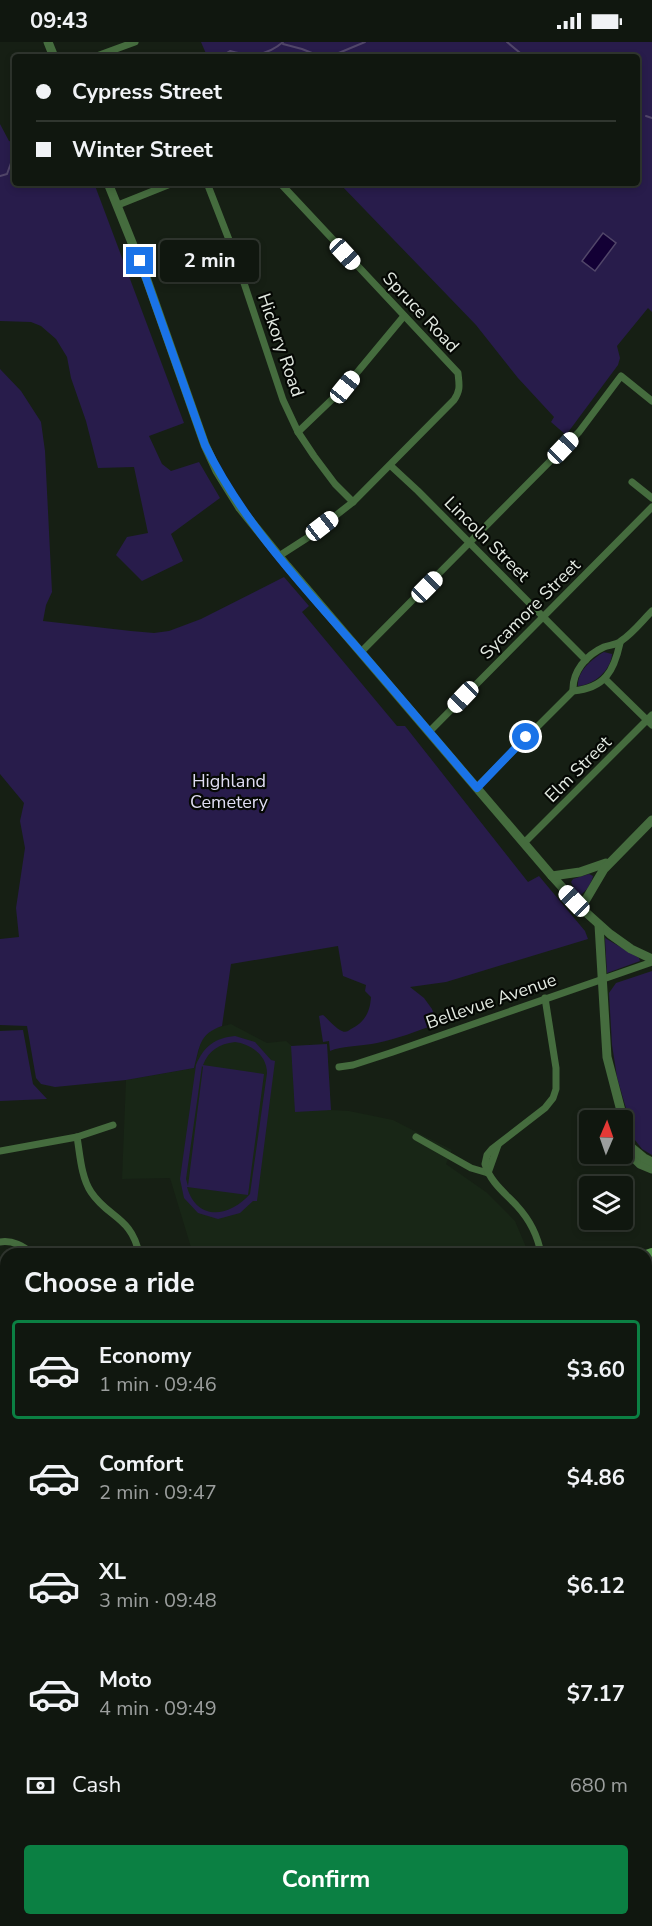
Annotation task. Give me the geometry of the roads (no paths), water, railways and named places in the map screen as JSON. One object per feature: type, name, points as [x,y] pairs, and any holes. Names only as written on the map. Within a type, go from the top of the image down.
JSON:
[{"type":"street","points":[[102,54],[135,42]]},
{"type":"street","points":[[109,186],[155,301],[205,445],[217,471],[240,508],[581,908],[620,942],[652,961]]},
{"type":"street","points":[[118,205],[166,186]]},
{"type":"street","name":"Hickory Road","points":[[208,186],[233,250],[283,400],[298,432],[335,484],[353,502]]},
{"type":"street","name":"Spruce Road","points":[[279,556],[353,502],[454,400],[459,393],[460,386],[458,373],[283,186]]},
{"type":"street","points":[[298,432],[345,387],[404,316]]},
{"type":"street","points":[[361,652],[470,545],[579,432],[621,376],[652,401]]},
{"type":"street","name":"Lincoln Street","points":[[391,466],[586,660]]},
{"type":"street","points":[[632,482],[652,498]]},
{"type":"street","name":"Sycamore Street","points":[[429,732],[652,507]]},
{"type":"street","points":[[573,691],[576,673],[586,660],[597,650],[620,643],[652,611]]},
{"type":"street","points":[[477,788],[573,691],[582,690],[605,679],[612,671],[617,659],[620,643]]},
{"type":"street","points":[[605,679],[650,720]]},
{"type":"street","name":"Elm Street","points":[[524,843],[650,720]]},
{"type":"street","points":[[581,908],[592,886],[611,860],[652,820]]},
{"type":"street","points":[[552,876],[586,871],[611,860]]},
{"type":"street","points":[[599,925],[609,1068],[620,1110]]},
{"type":"street","name":"Bellevue Avenue","points":[[339,1067],[353,1065],[393,1052],[652,961]]},
{"type":"street","points":[[488,1173],[498,1145],[545,1108],[553,1098],[556,1089],[556,1068],[545,998]]},
{"type":"street","points":[[0,1150],[77,1137],[113,1125]]},
{"type":"street","points":[[77,1137],[87,1185],[100,1203],[127,1226],[137,1248]]},
{"type":"street","points":[[416,1137],[471,1168],[488,1173],[523,1213],[536,1236],[539,1248]]},
{"type":"street","points":[[633,1148],[638,1154],[652,1162]]},
{"type":"street","points":[[633,1153],[636,1160],[652,1169]]},
{"type":"street","points":[[0,1242],[8,1241],[25,1248]]},
{"type":"waterway","points":[[258,54],[271,50],[283,42]]},
{"type":"waterway","points":[[336,54],[365,42]]},
{"type":"waterway","points":[[507,42],[521,54]]},
{"type":"waterway","points":[[283,44],[314,54]]},
{"type":"waterway","points":[[225,54],[230,51],[244,54]]},
{"type":"waterway","points":[[244,54],[251,54]]},
{"type":"waterway","points":[[251,54],[258,54]]},
{"type":"waterway","points":[[646,116],[652,118]]},
{"type":"waterway","points":[[0,176],[7,174],[12,160]]},
{"type":"park label","name":"Highland Cemetery","points":[[229,792]]}]
